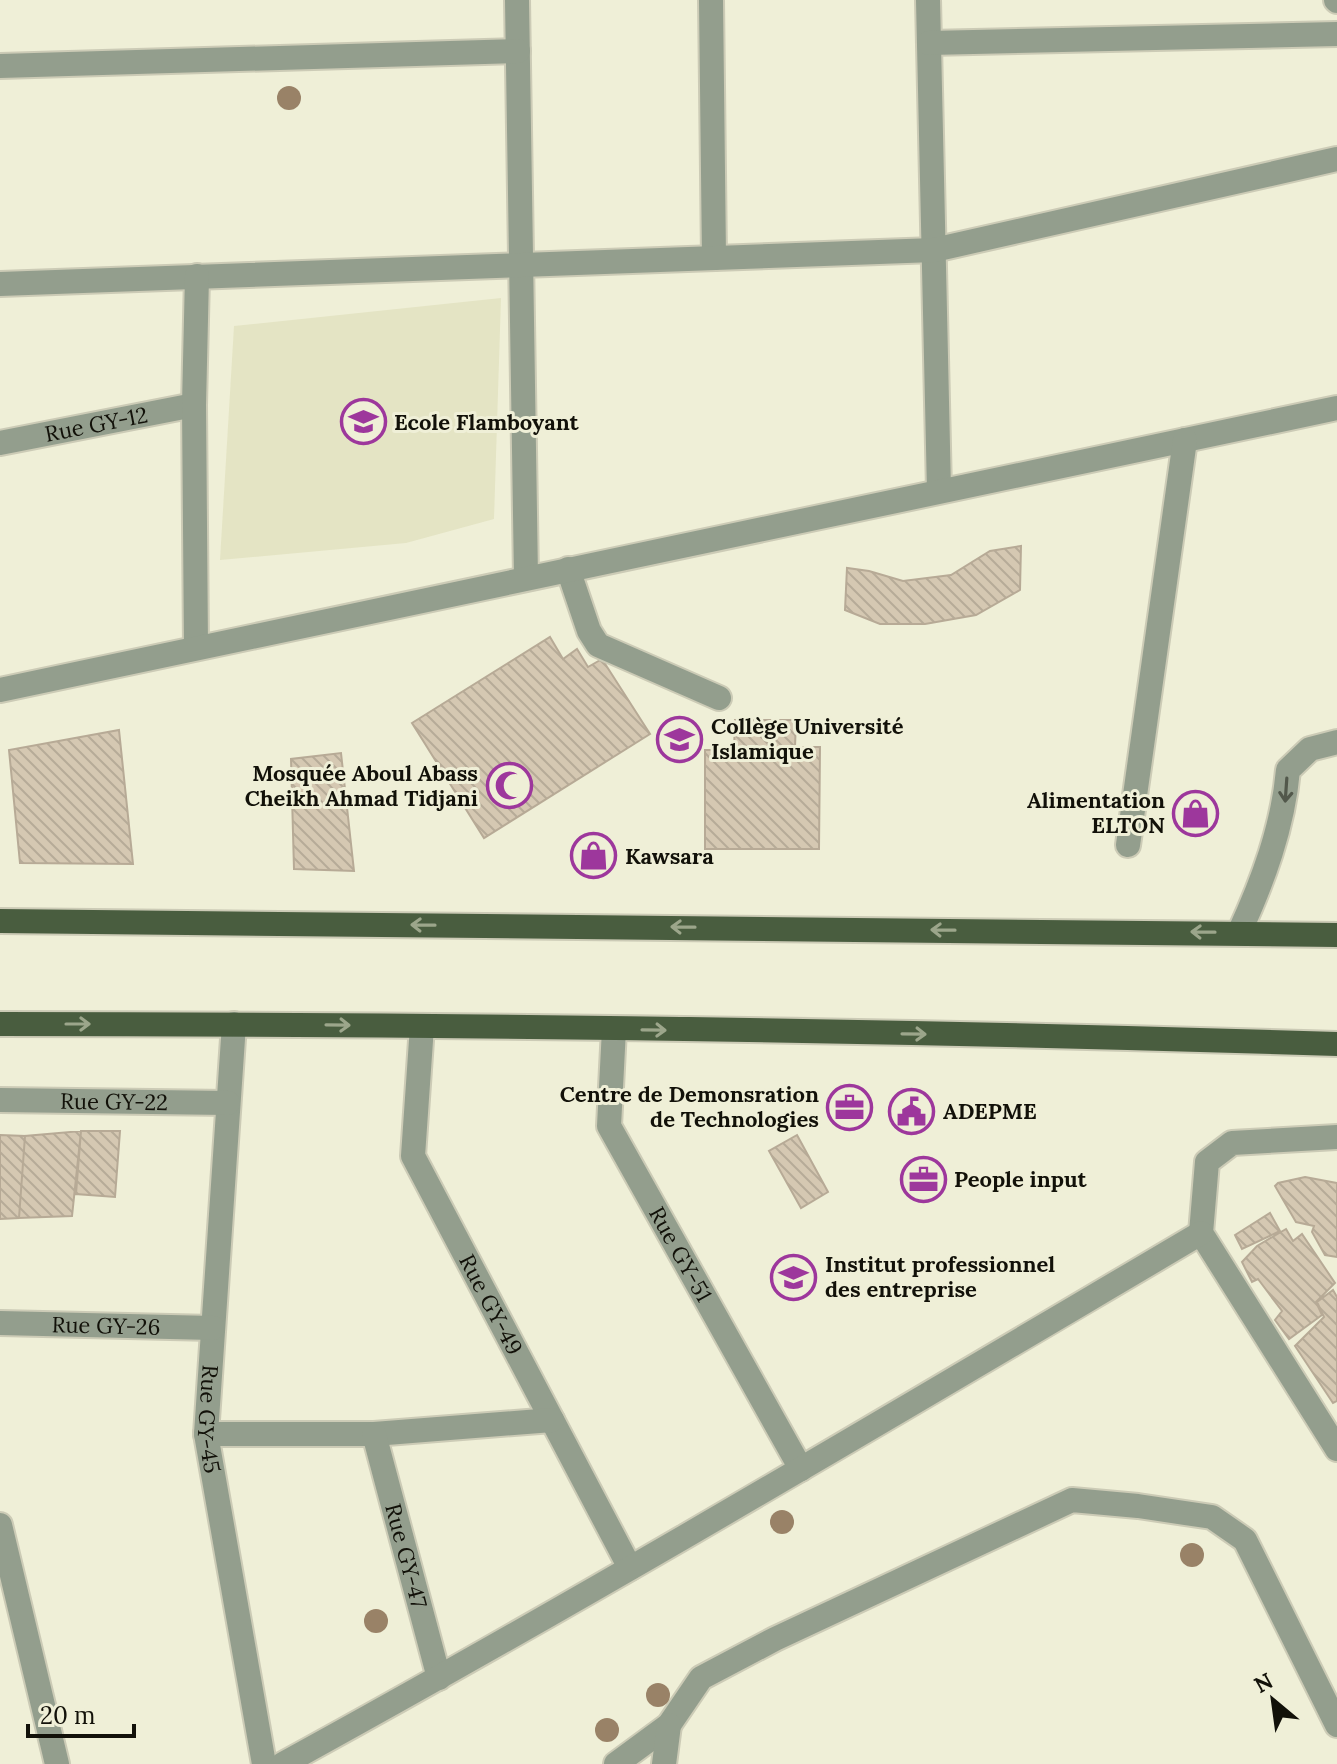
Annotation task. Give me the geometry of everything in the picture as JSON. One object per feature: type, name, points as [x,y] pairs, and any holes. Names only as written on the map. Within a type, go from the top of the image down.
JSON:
[{"type":"main road","points":[[0,921],[1337,935]]},
{"type":"main road","points":[[0,1024],[422,1026],[1107,1037],[1337,1044]]},
{"type":"street","points":[[517,0],[526,578]]},
{"type":"street","points":[[711,0],[714,258]]},
{"type":"street","points":[[928,0],[939,491]]},
{"type":"street","points":[[929,43],[1337,34]]},
{"type":"street","points":[[0,66],[518,51]]},
{"type":"street","points":[[0,284],[934,250],[1337,159]]},
{"type":"street","points":[[196,647],[194,405],[197,276]]},
{"type":"street","name":"Rue GY-12","points":[[0,443],[194,405]]},
{"type":"street","points":[[0,690],[1337,408]]},
{"type":"street","points":[[1128,845],[1185,440]]},
{"type":"street","points":[[568,569],[589,631],[598,645],[719,698]]},
{"type":"street","points":[[1239,933],[1256,895],[1285,805],[1288,770],[1310,749],[1337,742]]},
{"type":"street","name":"Rue GY-45","points":[[234,1024],[206,1434],[264,1764]]},
{"type":"street","name":"Rue GY-49","points":[[422,1026],[413,1156],[630,1568]]},
{"type":"street","name":"Rue GY-51","points":[[614,1029],[609,1126],[801,1469]]},
{"type":"street","name":"Rue GY-22","points":[[0,1100],[228,1103]]},
{"type":"street","points":[[1333,1435],[1201,1233],[1207,1162],[1232,1143],[1337,1137]]},
{"type":"street","points":[[283,1764],[630,1568],[1201,1233]]},
{"type":"street","name":"Rue GY-26","points":[[0,1323],[213,1328]]},
{"type":"street","points":[[206,1434],[374,1434],[552,1420]]},
{"type":"street","name":"Rue GY-47","points":[[374,1434],[439,1678]]},
{"type":"street","points":[[616,1764],[669,1725],[701,1678],[775,1639],[1072,1500],[1212,1517],[1245,1540],[1337,1725]]},
{"type":"street","points":[[0,1525],[57,1764]]},
{"type":"street","points":[[664,1764],[669,1725]]},
{"type":"shaded area","name":"Ecole Flamboyant","points":[[501,298],[494,519],[406,543],[220,560],[234,326]]},
{"type":"building","points":[[1021,546],[1020,590],[976,615],[925,624],[880,624],[845,610],[847,568],[903,581],[951,575],[990,551]]},
{"type":"building","name":"Mosquée Aboul Abass Cheikh Ahmad Tidjani","points":[[550,637],[563,659],[577,649],[588,667],[602,659],[650,734],[484,838],[412,723]]},
{"type":"building","points":[[735,720],[796,720],[795,747],[820,747],[819,849],[705,849],[705,750],[734,750]]},
{"type":"building","points":[[119,730],[133,864],[20,863],[9,750]]},
{"type":"building","points":[[341,753],[354,871],[294,869],[291,759]]},
{"type":"building","points":[[81,1131],[120,1131],[115,1197],[76,1194]]},
{"type":"building","points":[[81,1131],[72,1216],[19,1218],[25,1136]]},
{"type":"building","points":[[0,1135],[25,1136],[19,1218],[0,1219]]},
{"type":"building","points":[[797,1135],[828,1192],[801,1208],[769,1151]]},
{"type":"building","points":[[1305,1177],[1337,1183],[1337,1257],[1325,1255],[1312,1232],[1314,1226],[1296,1222],[1275,1186]]},
{"type":"building","points":[[1270,1213],[1280,1231],[1242,1249],[1235,1235]]},
{"type":"building","points":[[1286,1229],[1293,1241],[1302,1234],[1335,1283],[1316,1302],[1322,1315],[1289,1339],[1275,1320],[1282,1311],[1258,1279],[1252,1282],[1242,1262],[1257,1246]]},
{"type":"building","points":[[1333,1290],[1337,1297],[1337,1401],[1333,1403],[1295,1346],[1324,1317],[1317,1302]]},
{"type":"place","name":"Ecole Flamboyant","points":[[363,422]]},
{"type":"place","name":"Collège Université Islamique","points":[[680,739]]},
{"type":"place","name":"Mosquée Aboul Abass Cheikh Ahmad Tidjani","points":[[509,786]]},
{"type":"place","name":"Alimentation ELTON","points":[[1196,813]]},
{"type":"place","name":"Kawsara","points":[[594,856]]},
{"type":"place","name":"Centre de Demonsration de Technologies","points":[[850,1107]]},
{"type":"place","name":"ADEPME","points":[[912,1111]]},
{"type":"place","name":"People input","points":[[923,1179]]},
{"type":"place","name":"Institut professionnel des entreprise","points":[[794,1277]]}]
